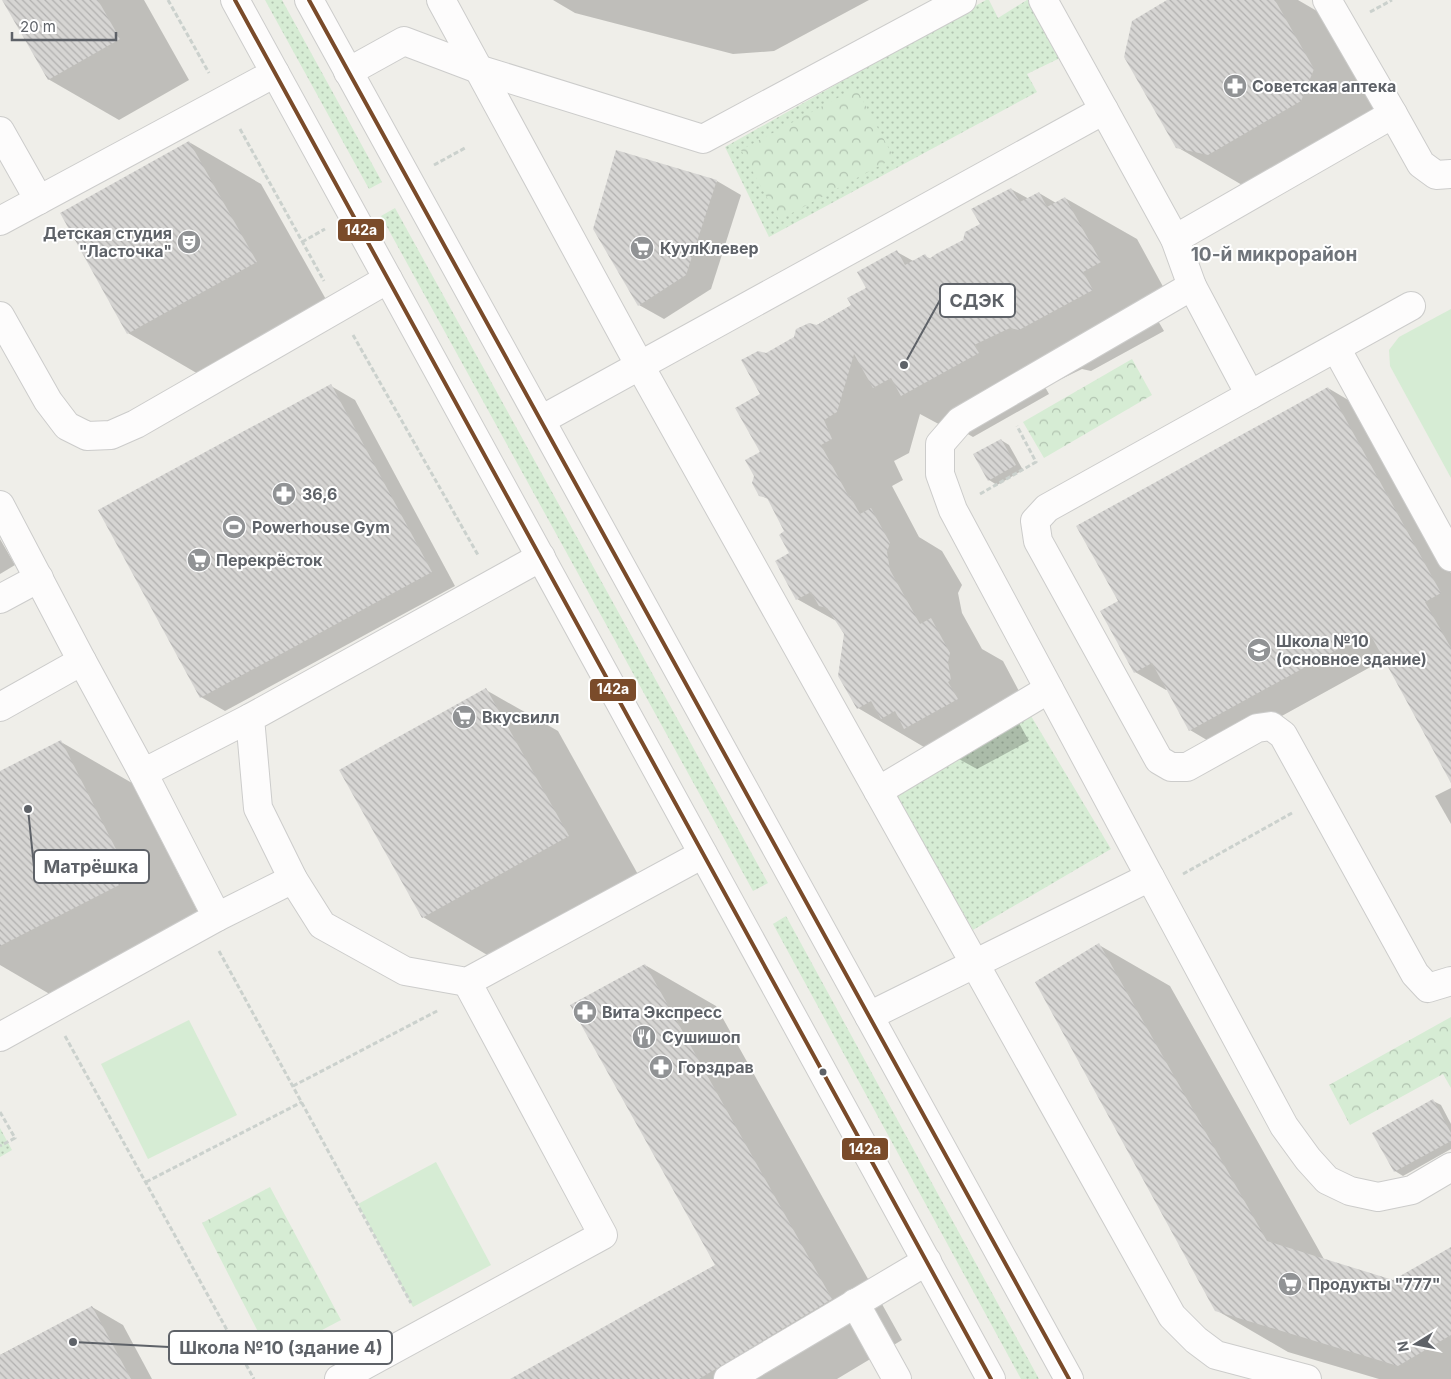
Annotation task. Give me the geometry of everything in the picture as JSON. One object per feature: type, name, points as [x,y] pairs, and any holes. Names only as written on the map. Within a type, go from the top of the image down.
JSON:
[{"type":"street","points":[[235,0],[991,1379]]},
{"type":"street","points":[[309,0],[1069,1379]]},
{"type":"street","points":[[441,0],[640,366],[1172,1316],[1196,1340],[1216,1355],[1306,1379]]},
{"type":"street","points":[[348,72],[404,41],[478,69],[703,139],[962,0]]},
{"type":"street","points":[[1327,0],[1421,164],[1436,175],[1451,174]]},
{"type":"street","points":[[1048,2],[1104,110],[1175,239],[1192,286],[1250,395]]},
{"type":"street","points":[[0,221],[275,73]]},
{"type":"street","points":[[541,420],[1104,110]]},
{"type":"street","points":[[1175,239],[1393,114]]},
{"type":"street","points":[[0,131],[39,200]]},
{"type":"street","points":[[0,316],[48,402],[68,426],[87,436],[111,435],[136,424],[388,279]]},
{"type":"street","points":[[1192,286],[960,421],[940,444],[940,474],[953,510],[1049,689],[1284,1126],[1308,1159],[1327,1180],[1350,1192],[1378,1197],[1412,1190],[1451,1167]]},
{"type":"street","points":[[1411,306],[1047,508],[1036,521],[1038,541],[1159,760],[1171,767],[1187,767],[1258,728],[1270,726],[1283,735],[1415,974],[1428,988],[1451,981]]},
{"type":"street","points":[[1336,348],[1451,557]]},
{"type":"street","points":[[0,505],[143,773],[210,920]]},
{"type":"street","points":[[143,773],[250,718],[541,557]]},
{"type":"street","points":[[0,599],[39,578]]},
{"type":"street","points":[[0,707],[82,661]]},
{"type":"street","points":[[878,791],[1049,689]]},
{"type":"street","points":[[250,718],[258,808],[293,879],[322,925],[405,971],[470,987],[704,854]]},
{"type":"street","points":[[869,1016],[1150,877]]},
{"type":"street","points":[[0,1037],[210,920],[293,879]]},
{"type":"street","points":[[339,1379],[603,1234],[470,987]]},
{"type":"street","points":[[728,1379],[927,1261]]},
{"type":"street","points":[[855,1303],[897,1379]]},
{"type":"path","points":[[953,510],[1036,462],[1014,420]]},
{"type":"path","points":[[1199,865],[1318,799]]},
{"type":"path","points":[[210,920],[293,1086],[426,1332]]},
{"type":"path","points":[[293,1086],[470,987]]},
{"type":"path","points":[[50,1009],[254,1379]]},
{"type":"path","points":[[146,1182],[302,1102]]},
{"type":"path","points":[[0,1112],[15,1138],[0,1146]]},
{"type":"green space","points":[[265,0],[282,0],[382,182],[369,189]]},
{"type":"green space","points":[[989,0],[998,18],[1027,0],[1031,0],[1062,57],[1027,74],[1037,92],[769,237],[725,147]]},
{"type":"green space","points":[[856,88],[894,158],[779,220],[741,150]]},
{"type":"green space","points":[[395,208],[768,883],[753,891],[381,216]]},
{"type":"green space","points":[[1451,309],[1451,478],[1390,366],[1389,350],[1399,337]]},
{"type":"green space","points":[[1132,359],[1152,395],[1044,458],[1023,422]]},
{"type":"green space","points":[[1031,716],[1111,849],[973,930],[895,795]]},
{"type":"green space","points":[[786,916],[1039,1379],[1021,1379],[773,924]]},
{"type":"green space","points":[[1451,1017],[1451,1088],[1443,1074],[1350,1125],[1329,1085]]},
{"type":"green space","points":[[189,1020],[237,1115],[148,1159],[101,1064]]},
{"type":"green space","points":[[0,1128],[12,1150],[0,1157]]},
{"type":"green space","points":[[436,1162],[491,1265],[413,1307],[358,1204]]},
{"type":"green space","points":[[270,1187],[341,1320],[271,1357],[202,1223]]},
{"type":"building","points":[[2,0],[98,0],[120,39],[48,80]]},
{"type":"building","points":[[1167,0],[1275,0],[1314,69],[1301,101],[1208,155],[1176,148],[1124,57],[1132,21]]},
{"type":"building","points":[[189,141],[257,262],[127,334],[60,213]]},
{"type":"building","points":[[616,150],[717,180],[686,275],[638,306],[593,229]]},
{"type":"building","points":[[1011,188],[1020,202],[1039,192],[1047,207],[1065,197],[1101,262],[1083,272],[1093,290],[1019,330],[1010,328],[974,345],[979,353],[901,396],[891,378],[873,388],[854,354],[837,412],[824,420],[832,439],[821,445],[849,497],[860,514],[871,508],[890,543],[887,552],[890,570],[920,624],[931,618],[950,653],[948,662],[951,680],[948,682],[958,699],[904,729],[895,711],[881,719],[871,701],[857,709],[838,676],[844,634],[827,608],[819,606],[811,592],[796,600],[775,561],[789,553],[779,535],[784,531],[767,498],[759,496],[752,483],[754,476],[745,460],[760,452],[735,408],[760,394],[741,360],[758,351],[766,353],[794,337],[796,329],[809,323],[817,325],[851,305],[847,298],[866,288],[857,272],[897,250],[905,265],[925,254],[929,259],[963,240],[965,232],[980,224],[971,209]]},
{"type":"building","points":[[331,384],[432,572],[200,698],[98,510]]},
{"type":"building","points":[[1328,387],[1441,593],[1425,602],[1451,648],[1451,783],[1369,632],[1189,731],[1152,663],[1134,673],[1100,611],[1118,601],[1076,526]]},
{"type":"building","points":[[1001,439],[1016,465],[988,481],[973,454]]},
{"type":"building","points":[[486,688],[569,836],[422,918],[339,770]]},
{"type":"building","points":[[61,740],[131,879],[0,946],[0,771]]},
{"type":"building","points":[[1099,943],[1267,1241],[1393,1280],[1451,1247],[1451,1335],[1398,1366],[1215,1311],[1035,982]]},
{"type":"building","points":[[645,964],[832,1299],[699,1379],[510,1379],[715,1265],[570,1005]]},
{"type":"building","points":[[1433,1099],[1451,1133],[1451,1141],[1394,1172],[1372,1133]]},
{"type":"building","points":[[92,1306],[131,1379],[0,1379],[0,1355]]},
{"type":"transit line","name":"142а","points":[[235,0],[991,1379]]},
{"type":"transit line","name":"142а","points":[[309,0],[1069,1379]]},
{"type":"place","name":"Советская аптека","points":[[1235,86]]},
{"type":"place","name":"Детская студия \"Ласточка\"","points":[[189,242]]},
{"type":"place","name":"КуулКлевер","points":[[642,248]]},
{"type":"place","name":"СДЭК","points":[[904,365]]},
{"type":"place","name":"36,6","points":[[284,494]]},
{"type":"place","name":"Powerhouse Gym","points":[[234,527]]},
{"type":"place","name":"Перекрёсток","points":[[199,560]]},
{"type":"place","name":"Школа №10 (основное здание)","points":[[1259,650]]},
{"type":"place","name":"Вкусвилл","points":[[464,717]]},
{"type":"place","name":"Матрёшка","points":[[28,809]]},
{"type":"place","name":"Вита Экспресс","points":[[585,1012]]},
{"type":"place","name":"Сушишоп","points":[[644,1037]]},
{"type":"place","name":"Горздрав","points":[[661,1067]]},
{"type":"place","name":"Продукты \"777\"","points":[[1290,1284]]},
{"type":"place","name":"Школа №10 (здание 4)","points":[[73,1342]]},
{"type":"district","name":"10-й микрорайон","points":[[1274,254]]}]
